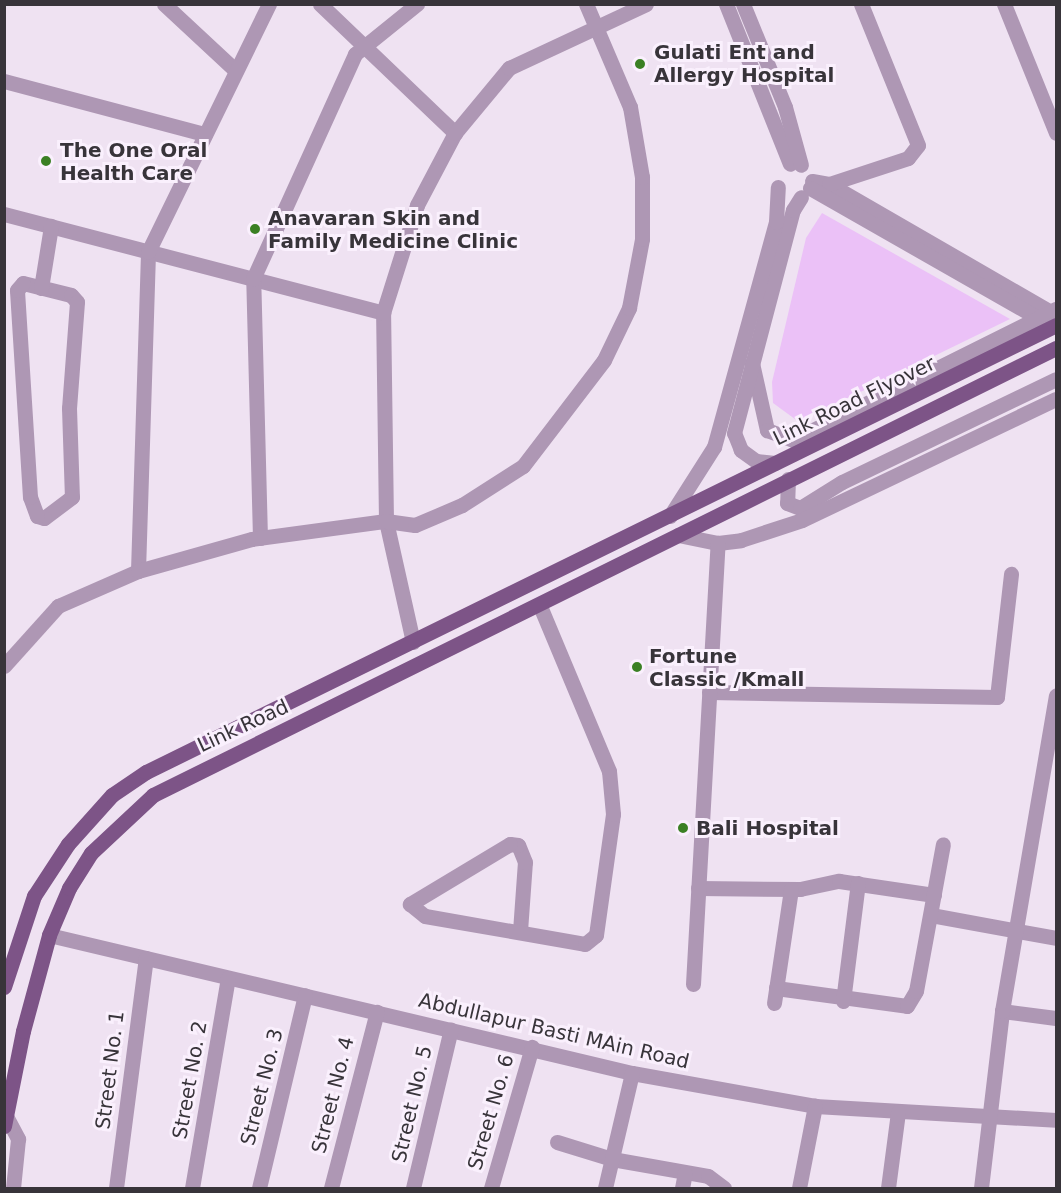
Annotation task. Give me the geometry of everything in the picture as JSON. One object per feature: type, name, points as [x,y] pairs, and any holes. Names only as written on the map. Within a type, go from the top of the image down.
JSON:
[{"type":"main road","name":"Link Road Flyover","points":[[670,516],[1052,320]]},
{"type":"main road","name":"Link Road Flyover","points":[[678,535],[1056,348]]},
{"type":"main road","name":"Link Road","points":[[4,987],[34,896],[68,844],[112,795],[196,746],[670,516]]},
{"type":"main road","name":"Link Road","points":[[5,1121],[49,935],[91,854],[153,795],[540,606],[678,535]]},
{"type":"street","points":[[164,4],[236,71]]},
{"type":"street","points":[[138,571],[148,252],[269,4]]},
{"type":"street","points":[[320,4],[455,133]]},
{"type":"street","points":[[260,538],[253,279],[355,54],[417,4]]},
{"type":"street","points":[[5,661],[58,606],[138,571],[260,538],[386,521],[415,525],[462,505],[523,466],[604,360],[629,308],[642,239],[642,177],[630,107],[592,25],[586,4]]},
{"type":"street","points":[[413,642],[386,521],[383,313],[417,205],[455,133],[509,68],[592,25],[646,4]]},
{"type":"street","points":[[726,4],[808,189],[1052,320]]},
{"type":"street","points":[[743,4],[785,107],[795,164]]},
{"type":"street","points":[[778,187],[784,195],[829,184],[908,158],[918,145],[861,4]]},
{"type":"street","points":[[1004,4],[1056,133]]},
{"type":"street","points":[[4,81],[205,134]]},
{"type":"street","points":[[670,516],[714,447],[776,222],[780,170],[795,164]]},
{"type":"street","points":[[829,184],[1052,320]]},
{"type":"street","points":[[775,463],[756,461],[741,450],[734,433],[736,410],[752,363],[793,210],[808,189]]},
{"type":"street","points":[[4,214],[383,313]]},
{"type":"street","points":[[40,288],[51,226]]},
{"type":"street","points":[[23,283],[40,288],[70,295],[77,302],[69,408],[72,497],[44,518],[37,516],[30,497],[17,290],[23,283]]},
{"type":"street","points":[[752,363],[767,430],[793,440],[1052,320]]},
{"type":"street","points":[[788,479],[790,507],[804,506],[823,494],[1056,380]]},
{"type":"street","points":[[678,535],[718,543],[802,520],[1056,399]]},
{"type":"street","points":[[693,984],[718,543]]},
{"type":"street","points":[[709,692],[997,698],[1011,574]]},
{"type":"street","points":[[520,931],[525,862],[518,845],[510,844],[411,900],[418,914],[520,931],[592,942],[613,814],[609,771],[540,606]]},
{"type":"street","points":[[981,1188],[1002,1011],[1019,932],[1056,696]]},
{"type":"street","points":[[791,889],[775,996],[898,1007],[914,999],[943,844]]},
{"type":"street","points":[[698,888],[791,889],[858,883],[934,895]]},
{"type":"street","points":[[843,1001],[858,883]]},
{"type":"street","points":[[931,915],[1056,938]]},
{"type":"street","name":"Abdullapur Basti MAin Road","points":[[49,935],[532,1047],[632,1073],[815,1106],[1056,1119]]},
{"type":"street","name":"Street No. 1","points":[[116,1188],[146,958]]},
{"type":"street","name":"Street No. 2","points":[[192,1188],[228,978]]},
{"type":"street","name":"Street No. 3","points":[[259,1188],[305,995]]},
{"type":"street","points":[[1002,1011],[1056,1018]]},
{"type":"street","name":"Street No. 4","points":[[331,1188],[376,1012]]},
{"type":"street","name":"Street No. 5","points":[[413,1188],[451,1029]]},
{"type":"street","name":"Street No. 6","points":[[491,1188],[532,1047]]},
{"type":"street","points":[[605,1188],[632,1073]]},
{"type":"street","points":[[799,1188],[815,1106]]},
{"type":"street","points":[[888,1188],[898,1112]]},
{"type":"street","points":[[5,1121],[18,1139],[13,1188]]},
{"type":"street","points":[[557,1142],[612,1159],[716,1179],[724,1188]]},
{"type":"street","points":[[682,1188],[684,1173]]},
{"type":"shaded area","points":[[822,213],[1010,319],[799,422],[773,403],[772,382],[806,238]]},
{"type":"place","name":"Gulati Ent and Allergy Hospital","points":[[640,64]]},
{"type":"place","name":"The One Oral Health Care","points":[[46,161]]},
{"type":"place","name":"Anavaran Skin and Family Medicine Clinic","points":[[255,229]]},
{"type":"place","name":"Fortune Classic /Kmall","points":[[637,667]]},
{"type":"place","name":"Bali Hospital","points":[[683,828]]}]
